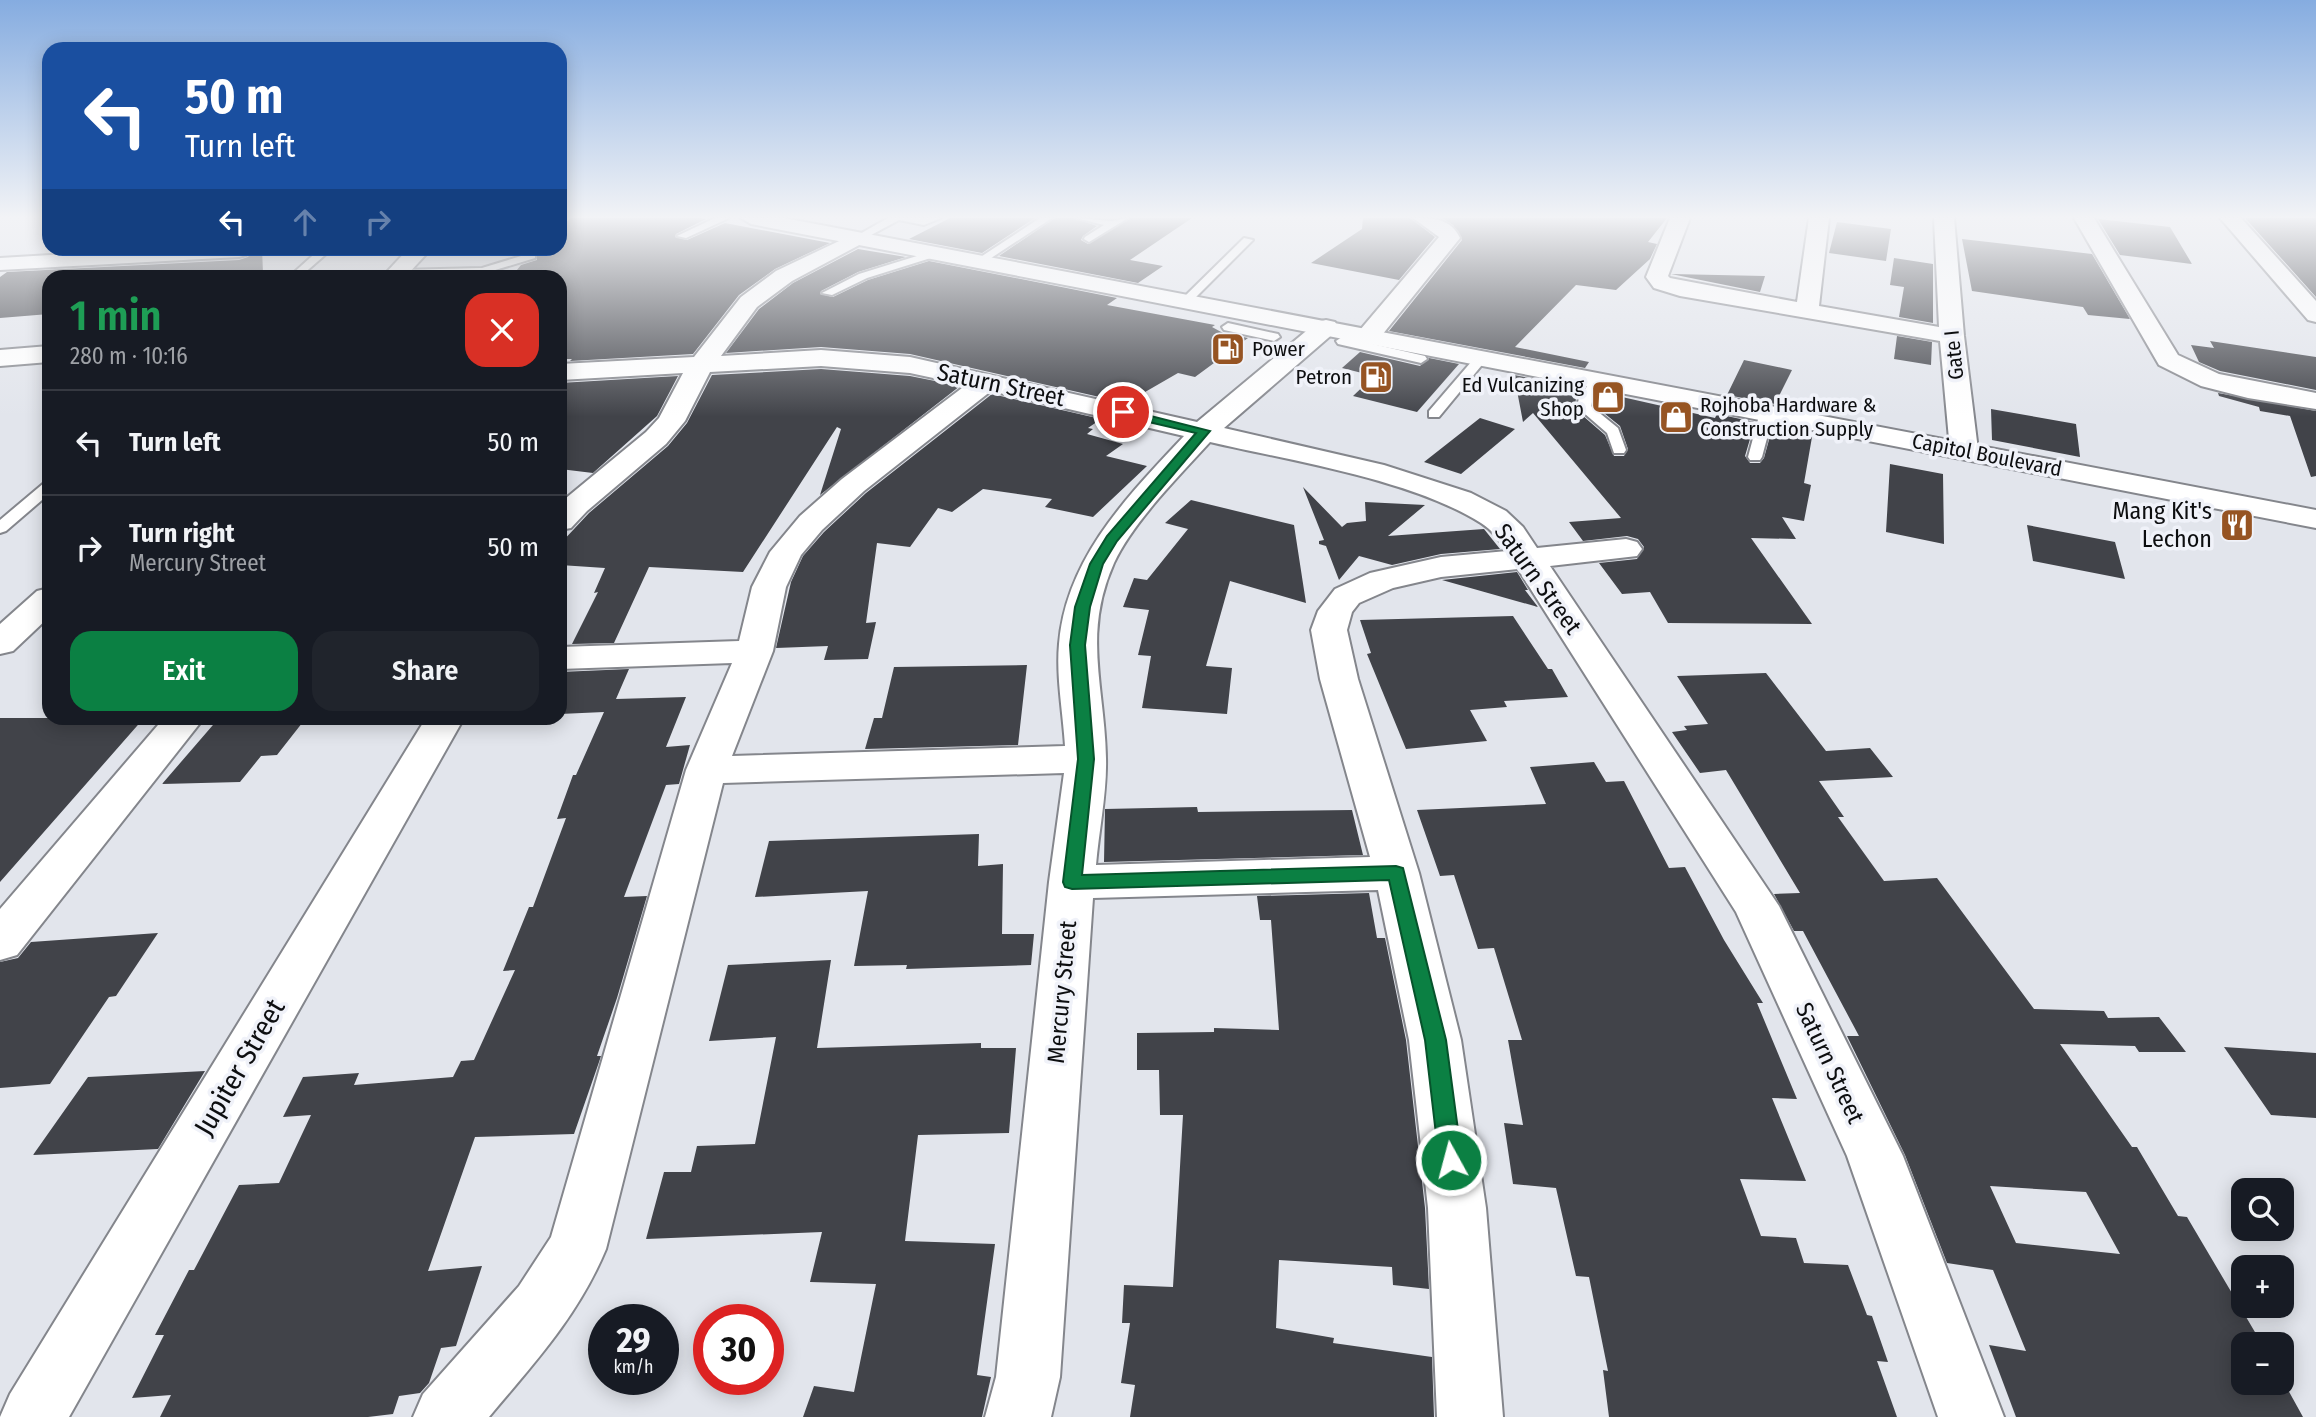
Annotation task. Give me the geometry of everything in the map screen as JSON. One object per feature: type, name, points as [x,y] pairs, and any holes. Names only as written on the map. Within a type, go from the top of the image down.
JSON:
[{"type":"street","points":[[567,514],[656,438],[671,421],[700,366],[748,302],[772,284]]},
{"type":"street","name":"Capitol Boulevard","points":[[1100,284],[1187,300],[1334,334],[1369,335],[2316,519]]},
{"type":"street","points":[[1369,335],[1411,284]]},
{"type":"street","points":[[1665,284],[1680,289],[1952,336]]},
{"type":"street","points":[[1807,311],[1810,284]]},
{"type":"street","name":"Gate I","points":[[1948,284],[1964,450]]},
{"type":"street","points":[[2123,284],[2168,360],[2210,380],[2248,390],[2316,401]]},
{"type":"street","points":[[2289,284],[2316,315]]},
{"type":"street","name":"Mercury Street","points":[[1018,1417],[1028,1377],[1072,882],[1086,759],[1077,645],[1083,607],[1097,564],[1112,539],[1156,484],[1204,431],[1334,334]]},
{"type":"street","points":[[0,358],[42,355]]},
{"type":"street","name":"Saturn Street","points":[[567,372],[796,359],[859,359],[909,365],[1374,471],[1460,499],[1495,518],[1512,534],[1529,559],[1756,906],[1875,1156],[1971,1417]]},
{"type":"street","points":[[446,1417],[541,1308],[576,1249],[706,770],[755,650],[769,587],[786,552],[811,523],[853,485],[988,381]]},
{"type":"street","points":[[1470,1417],[1457,1208],[1439,1066],[1396,873],[1339,679],[1329,630],[1335,611],[1348,596],[1382,580],[1441,567],[1626,549]]},
{"type":"street","points":[[0,643],[42,604]]},
{"type":"street","points":[[567,658],[755,650]]},
{"type":"street","points":[[0,942],[179,725]]},
{"type":"street","name":"Jupiter Street","points":[[33,1417],[440,725]]},
{"type":"street","points":[[706,770],[1086,759]]},
{"type":"street","points":[[1072,882],[1396,873]]},
{"type":"lane","points":[[828,293],[846,284]]},
{"type":"lane","points":[[1187,300],[1203,284]]},
{"type":"lane","points":[[1228,327],[1274,337]]},
{"type":"lane","points":[[1334,334],[1421,359]]},
{"type":"lane","points":[[1434,414],[1482,358]]},
{"type":"lane","points":[[1599,379],[1586,398],[1584,407],[1613,431],[1619,450]]},
{"type":"lane","points":[[1755,457],[1767,412]]},
{"type":"lane","points":[[0,528],[42,492]]},
{"type":"building","points":[[0,284],[42,284],[42,315],[0,318]]},
{"type":"building","points":[[567,284],[754,284],[739,295],[693,354],[570,361],[572,359],[567,359]]},
{"type":"building","points":[[792,284],[834,284],[820,294],[833,297],[860,284],[1047,284],[1117,298],[1107,305],[1215,325],[1212,327],[1223,333],[1248,338],[1195,377],[1178,373],[1126,403],[910,354],[821,347],[726,353],[759,309]]},
{"type":"building","points":[[1427,284],[1622,284],[1616,290],[1576,285],[1515,347],[1589,362],[1585,368],[1389,331]]},
{"type":"building","points":[[1721,284],[1762,284],[1760,292]]},
{"type":"building","points":[[1933,284],[1933,323],[1899,317],[1904,287],[1890,285]]},
{"type":"building","points":[[1971,284],[2110,284],[2130,319],[2088,315],[2083,307],[1972,291]]},
{"type":"building","points":[[2304,284],[2316,284],[2316,297]]},
{"type":"building","points":[[1897,336],[1932,342],[1931,365],[1894,359]]},
{"type":"building","points":[[2210,341],[2316,357],[2316,390],[2220,371],[2199,362],[2191,345],[2214,348]]},
{"type":"building","points":[[1360,352],[1420,366],[1429,358],[1459,364],[1417,412],[1353,396],[1374,376],[1342,368]]},
{"type":"building","points":[[1744,360],[1792,370],[1775,404],[1727,395]]},
{"type":"building","points":[[821,369],[910,376],[960,386],[820,495],[841,429],[837,427],[743,572],[649,567],[614,643],[572,644],[598,592],[594,593],[605,568],[567,565],[567,537],[589,513],[668,446],[687,423],[712,375]]},
{"type":"building","points":[[1514,375],[1583,388],[1576,397],[1575,409],[1605,435],[1614,456],[1624,456],[1628,449],[1620,426],[1594,405],[1600,392],[1715,418],[1717,414],[1755,422],[1745,456],[1750,463],[1760,463],[1764,458],[1772,429],[1812,437],[1804,483],[1811,485],[1804,521],[1782,517],[1796,539],[1751,538],[1812,624],[1668,623],[1650,592],[1622,594],[1599,563],[1637,559],[1644,547],[1638,539],[1627,536],[1583,541],[1569,522],[1621,518],[1533,413],[1523,422]]},
{"type":"building","points":[[678,376],[657,416],[593,473],[567,470],[567,383]]},
{"type":"building","points":[[2218,393],[2316,411],[2316,476],[2311,477],[2290,416],[2260,411],[2259,407],[2219,396]]},
{"type":"building","points":[[992,394],[1101,419],[1088,428],[1093,429],[1087,434],[1123,444],[1106,456],[1147,466],[1093,517],[1045,507],[1052,499],[983,489],[952,512],[938,508],[910,547],[877,543],[866,623],[876,622],[868,659],[824,660],[828,646],[776,648],[791,582],[803,556],[824,532],[866,493]]},
{"type":"building","points":[[1991,409],[2076,424],[2080,457],[1992,440]]},
{"type":"building","points":[[1480,418],[1515,429],[1461,474],[1424,462]]},
{"type":"building","points":[[1890,464],[1943,474],[1944,544],[1886,532]]},
{"type":"building","points":[[1303,487],[1342,527],[1347,523],[1366,521],[1365,502],[1425,505],[1388,536],[1484,529],[1500,549],[1441,554],[1392,565],[1359,556],[1339,580],[1326,546],[1319,544],[1319,541],[1324,540]]},
{"type":"building","points":[[1191,500],[1294,525],[1306,603],[1230,581],[1206,666],[1232,668],[1227,714],[1142,708],[1151,656],[1138,655],[1149,610],[1123,607],[1134,578],[1147,580],[1188,529],[1165,523]]},
{"type":"building","points":[[2027,525],[2115,542],[2125,579],[2033,561]]},
{"type":"building","points":[[1517,572],[1528,590],[1525,590],[1538,607],[1442,580]]},
{"type":"building","points":[[1513,616],[1548,669],[1552,669],[1568,697],[1504,701],[1507,707],[1470,710],[1487,741],[1406,749],[1367,654],[1371,653],[1360,620]]},
{"type":"building","points":[[1027,665],[1018,745],[865,749],[874,718],[882,718],[894,667]]},
{"type":"building","points":[[629,669],[616,699],[686,697],[666,747],[690,745],[679,784],[666,785],[624,897],[647,896],[597,1056],[601,1056],[574,1134],[475,1137],[428,1271],[482,1266],[456,1346],[441,1348],[429,1383],[420,1393],[399,1396],[393,1414],[368,1417],[160,1417],[171,1395],[132,1398],[164,1335],[155,1335],[189,1270],[194,1270],[239,1185],[279,1183],[311,1115],[283,1117],[303,1077],[359,1073],[354,1085],[453,1077],[461,1061],[474,1060],[515,970],[503,971],[529,907],[533,907],[566,818],[557,819],[573,775],[576,775],[604,712],[567,714],[567,672]]},
{"type":"building","points":[[1766,673],[1826,751],[1870,748],[1893,777],[1819,781],[1844,817],[1838,817],[1884,881],[1937,878],[2034,1009],[2104,1011],[2108,1018],[2159,1017],[2186,1052],[2139,1052],[2135,1046],[2060,1044],[2132,1147],[2137,1147],[2178,1216],[2187,1217],[2231,1292],[2231,1318],[2247,1318],[2255,1332],[2231,1332],[2231,1395],[2291,1395],[2303,1417],[2016,1417],[1989,1345],[2026,1351],[1993,1270],[1947,1263],[1905,1155],[1847,1036],[1859,1036],[1803,931],[1794,931],[1774,894],[1800,893],[1726,770],[1700,773],[1672,732],[1687,730],[1684,726],[1708,724],[1677,676]],"holes":[[[1990,1186],[2086,1192],[2120,1254],[2016,1243]]]},
{"type":"building","points":[[0,718],[42,718],[42,725],[138,725],[0,882]]},
{"type":"building","points":[[213,725],[301,725],[277,755],[261,756],[240,782],[162,784]]},
{"type":"building","points":[[1594,762],[1606,782],[1624,781],[1669,868],[1685,867],[1724,940],[1763,1003],[1757,1003],[1797,1099],[1772,1098],[1806,1181],[1740,1179],[1761,1236],[1796,1238],[1804,1263],[1848,1265],[1867,1315],[1872,1316],[1888,1362],[1877,1361],[1897,1417],[1609,1417],[1603,1370],[1608,1371],[1589,1277],[1576,1276],[1556,1188],[1513,1184],[1504,1123],[1523,1125],[1508,1040],[1522,1040],[1494,948],[1478,949],[1454,875],[1440,876],[1417,810],[1546,804],[1530,767]]},
{"type":"building","points":[[1197,807],[1198,812],[1352,810],[1363,855],[1104,862],[1105,809]]},
{"type":"building","points":[[979,834],[978,866],[1003,864],[1002,934],[1034,934],[1031,965],[906,969],[907,965],[854,966],[868,891],[755,897],[769,841]]},
{"type":"building","points":[[1369,893],[1377,938],[1385,938],[1406,1040],[1425,1208],[1429,1289],[1393,1285],[1392,1267],[1279,1260],[1276,1328],[1334,1338],[1333,1343],[1432,1357],[1434,1417],[1130,1417],[1135,1385],[1121,1383],[1130,1323],[1122,1323],[1124,1285],[1173,1287],[1183,1115],[1160,1115],[1159,1070],[1137,1070],[1137,1033],[1214,1032],[1214,1028],[1279,1030],[1271,920],[1260,920],[1257,896]]},
{"type":"building","points":[[158,933],[116,996],[109,997],[50,1084],[0,1088],[0,962],[18,958],[31,942]]},
{"type":"building","points":[[831,960],[817,1048],[981,1043],[981,1048],[1016,1048],[1009,1133],[918,1135],[905,1241],[995,1244],[977,1375],[991,1377],[982,1417],[803,1417],[814,1386],[854,1392],[876,1284],[810,1282],[822,1232],[646,1239],[664,1172],[691,1172],[697,1146],[755,1144],[776,1037],[709,1041],[728,965]]},
{"type":"building","points":[[2224,1047],[2316,1053],[2316,1118],[2271,1115]]},
{"type":"building","points":[[205,1071],[158,1149],[33,1155],[88,1077]]},
{"type":"place","name":"Power","points":[[1228,349]]},
{"type":"place","name":"Petron","points":[[1376,377]]},
{"type":"place","name":"Ed Vulcanizing Shop","points":[[1608,397]]},
{"type":"place","name":"Rojhoba Hardware & Construction Supply","points":[[1676,417]]},
{"type":"place","name":"Mang Kit's Lechon","points":[[2237,525]]},
{"type":"route","points":[[1123,412],[1204,431],[1156,484],[1112,539],[1097,564],[1083,607],[1077,645],[1086,759],[1072,882],[1396,873],[1435,1040],[1451,1160]]}]
